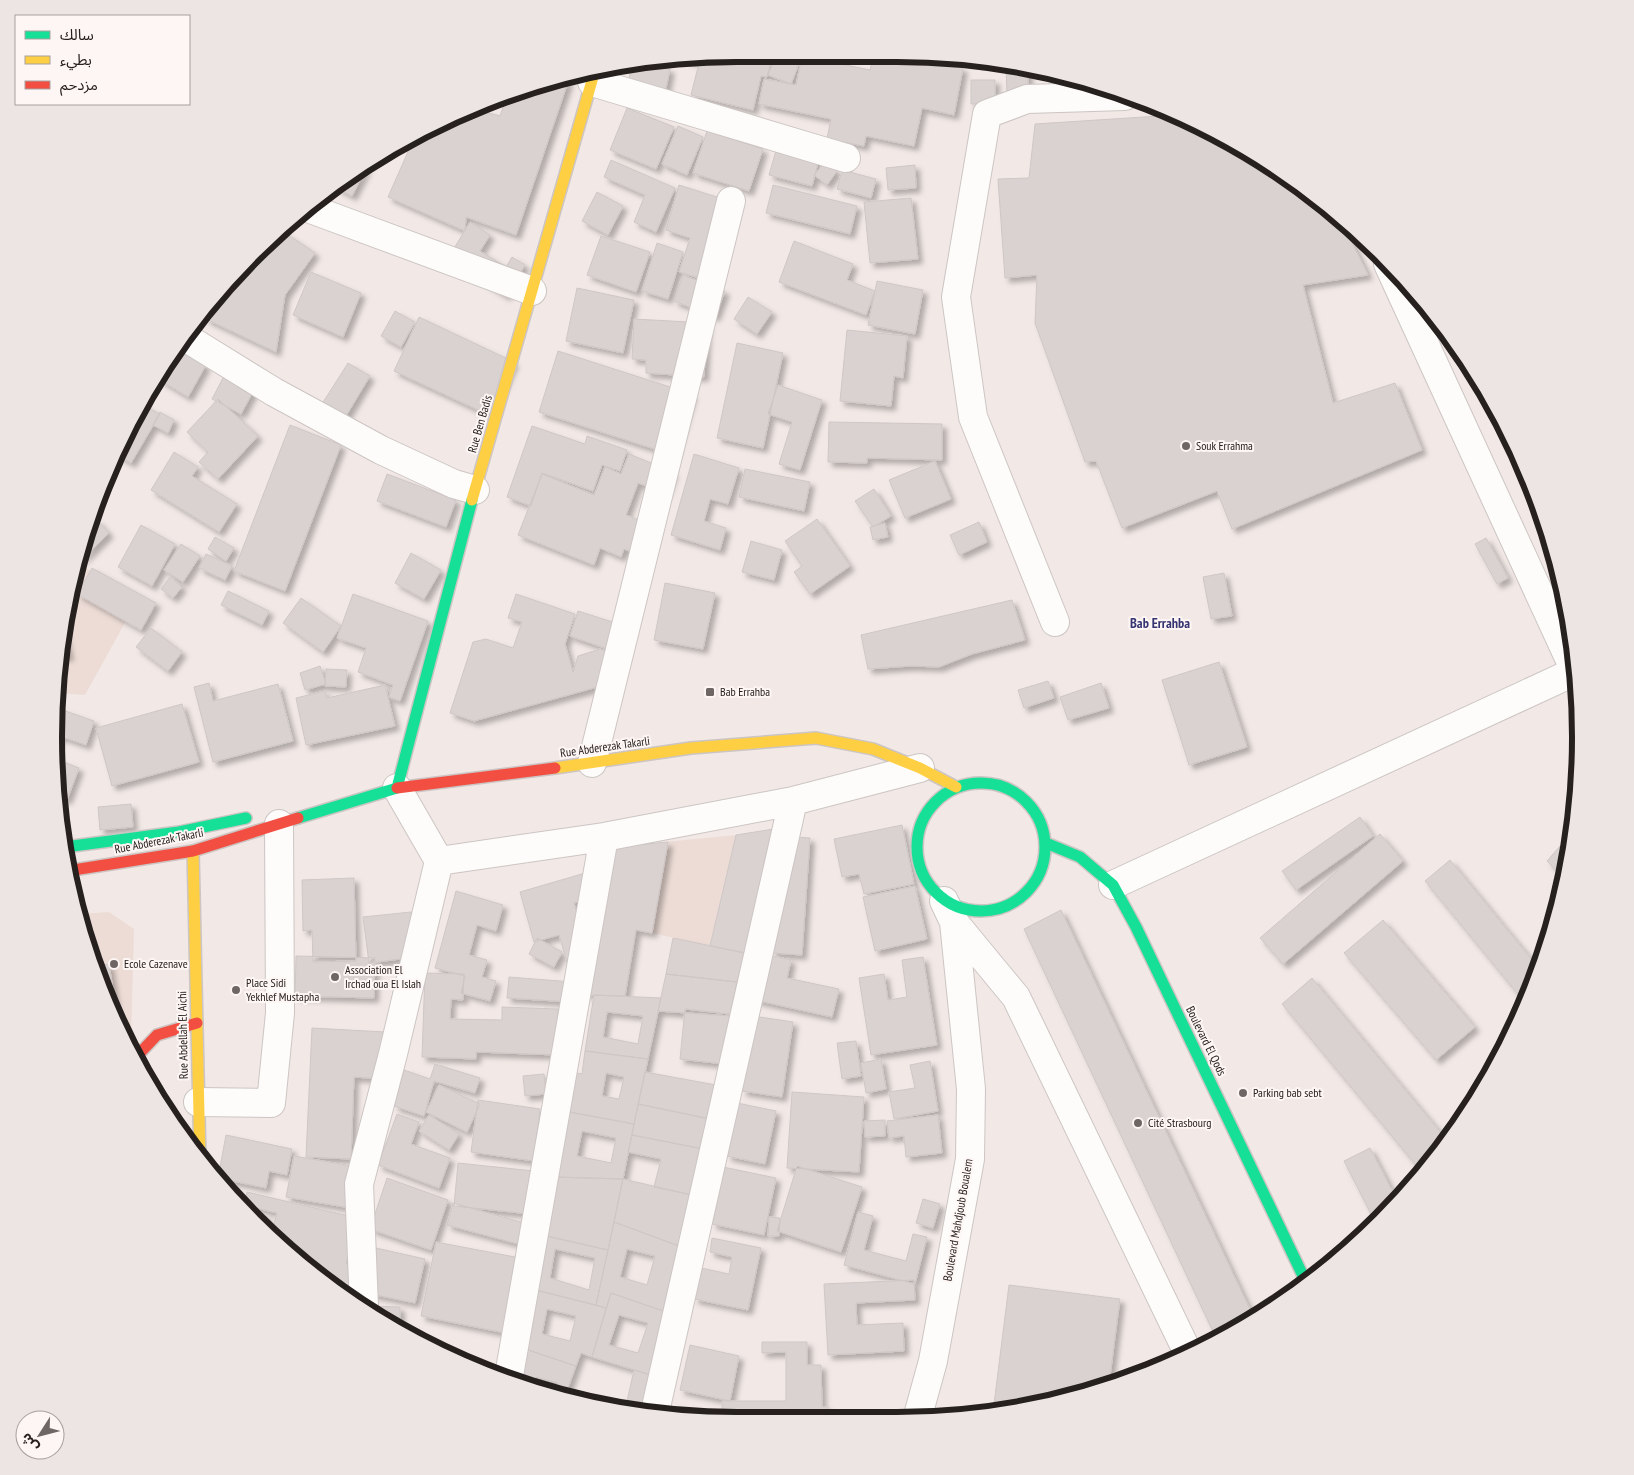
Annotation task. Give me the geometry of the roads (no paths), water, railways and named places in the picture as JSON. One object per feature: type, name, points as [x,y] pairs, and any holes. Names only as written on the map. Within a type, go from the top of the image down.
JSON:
[{"type":"main road","name":"Rue Ben Badis","points":[[397,788],[476,490],[592,79]]},
{"type":"main road","name":"Rue Abderezak Takarli","points":[[71,847],[272,817],[397,788],[592,763],[691,748],[816,738],[873,749],[920,768],[956,787]]},
{"type":"main road","points":[[976,782],[997,784],[1016,792],[1031,806],[1042,824],[1046,844],[1042,872],[1025,896],[1000,910],[949,912],[921,875],[916,840],[929,808],[956,787],[976,782]]},
{"type":"main road","name":"Rue Abderezak Takarli","points":[[75,870],[193,851],[272,817]]},
{"type":"main road","name":"Boulevard El Qods","points":[[1046,844],[1080,857],[1113,885],[1136,927],[1303,1276]]},
{"type":"main road","name":"Rue Abdellah El Aichi","points":[[193,851],[199,1145]]},
{"type":"main road","points":[[141,1052],[157,1035],[197,1023]]},
{"type":"street","points":[[597,77],[846,158]]},
{"type":"street","points":[[1055,622],[973,417],[956,297],[987,114],[1027,99],[1108,97]]},
{"type":"street","points":[[592,763],[731,201]]},
{"type":"street","points":[[316,211],[532,291]]},
{"type":"street","points":[[1398,285],[1567,655]]},
{"type":"street","points":[[192,341],[274,392],[380,450],[454,484],[476,490]]},
{"type":"street","points":[[1113,885],[1568,674]]},
{"type":"street","points":[[439,861],[604,837],[792,801],[920,768]]},
{"type":"street","points":[[364,1300],[359,1184],[393,1054],[439,861],[397,788]]},
{"type":"street","points":[[656,1408],[792,801]]},
{"type":"street","points":[[198,1102],[271,1103],[280,1013],[272,817]]},
{"type":"street","points":[[509,1373],[604,837]]},
{"type":"street","points":[[949,912],[1016,997],[1185,1347]]},
{"type":"street","name":"Boulevard Mahdjoub Boualem","points":[[919,1411],[933,1361],[970,1158],[971,1089],[949,912]]},
{"type":"place","name":"Souk Errahma","points":[[1186,446]]},
{"type":"place","name":"Bab Errahba","points":[[710,692]]},
{"type":"place","name":"Ecole Cazenave","points":[[114,964]]},
{"type":"place","name":"Association El Irchad oua El Islah","points":[[335,977]]},
{"type":"place","name":"Place Sidi Yekhlef Mustapha","points":[[236,990]]},
{"type":"place","name":"Parking bab sebt","points":[[1243,1093]]},
{"type":"place","name":"Cité Strasbourg","points":[[1138,1123]]},
{"type":"district","name":"Bab Errahba","points":[[1160,623]]}]
